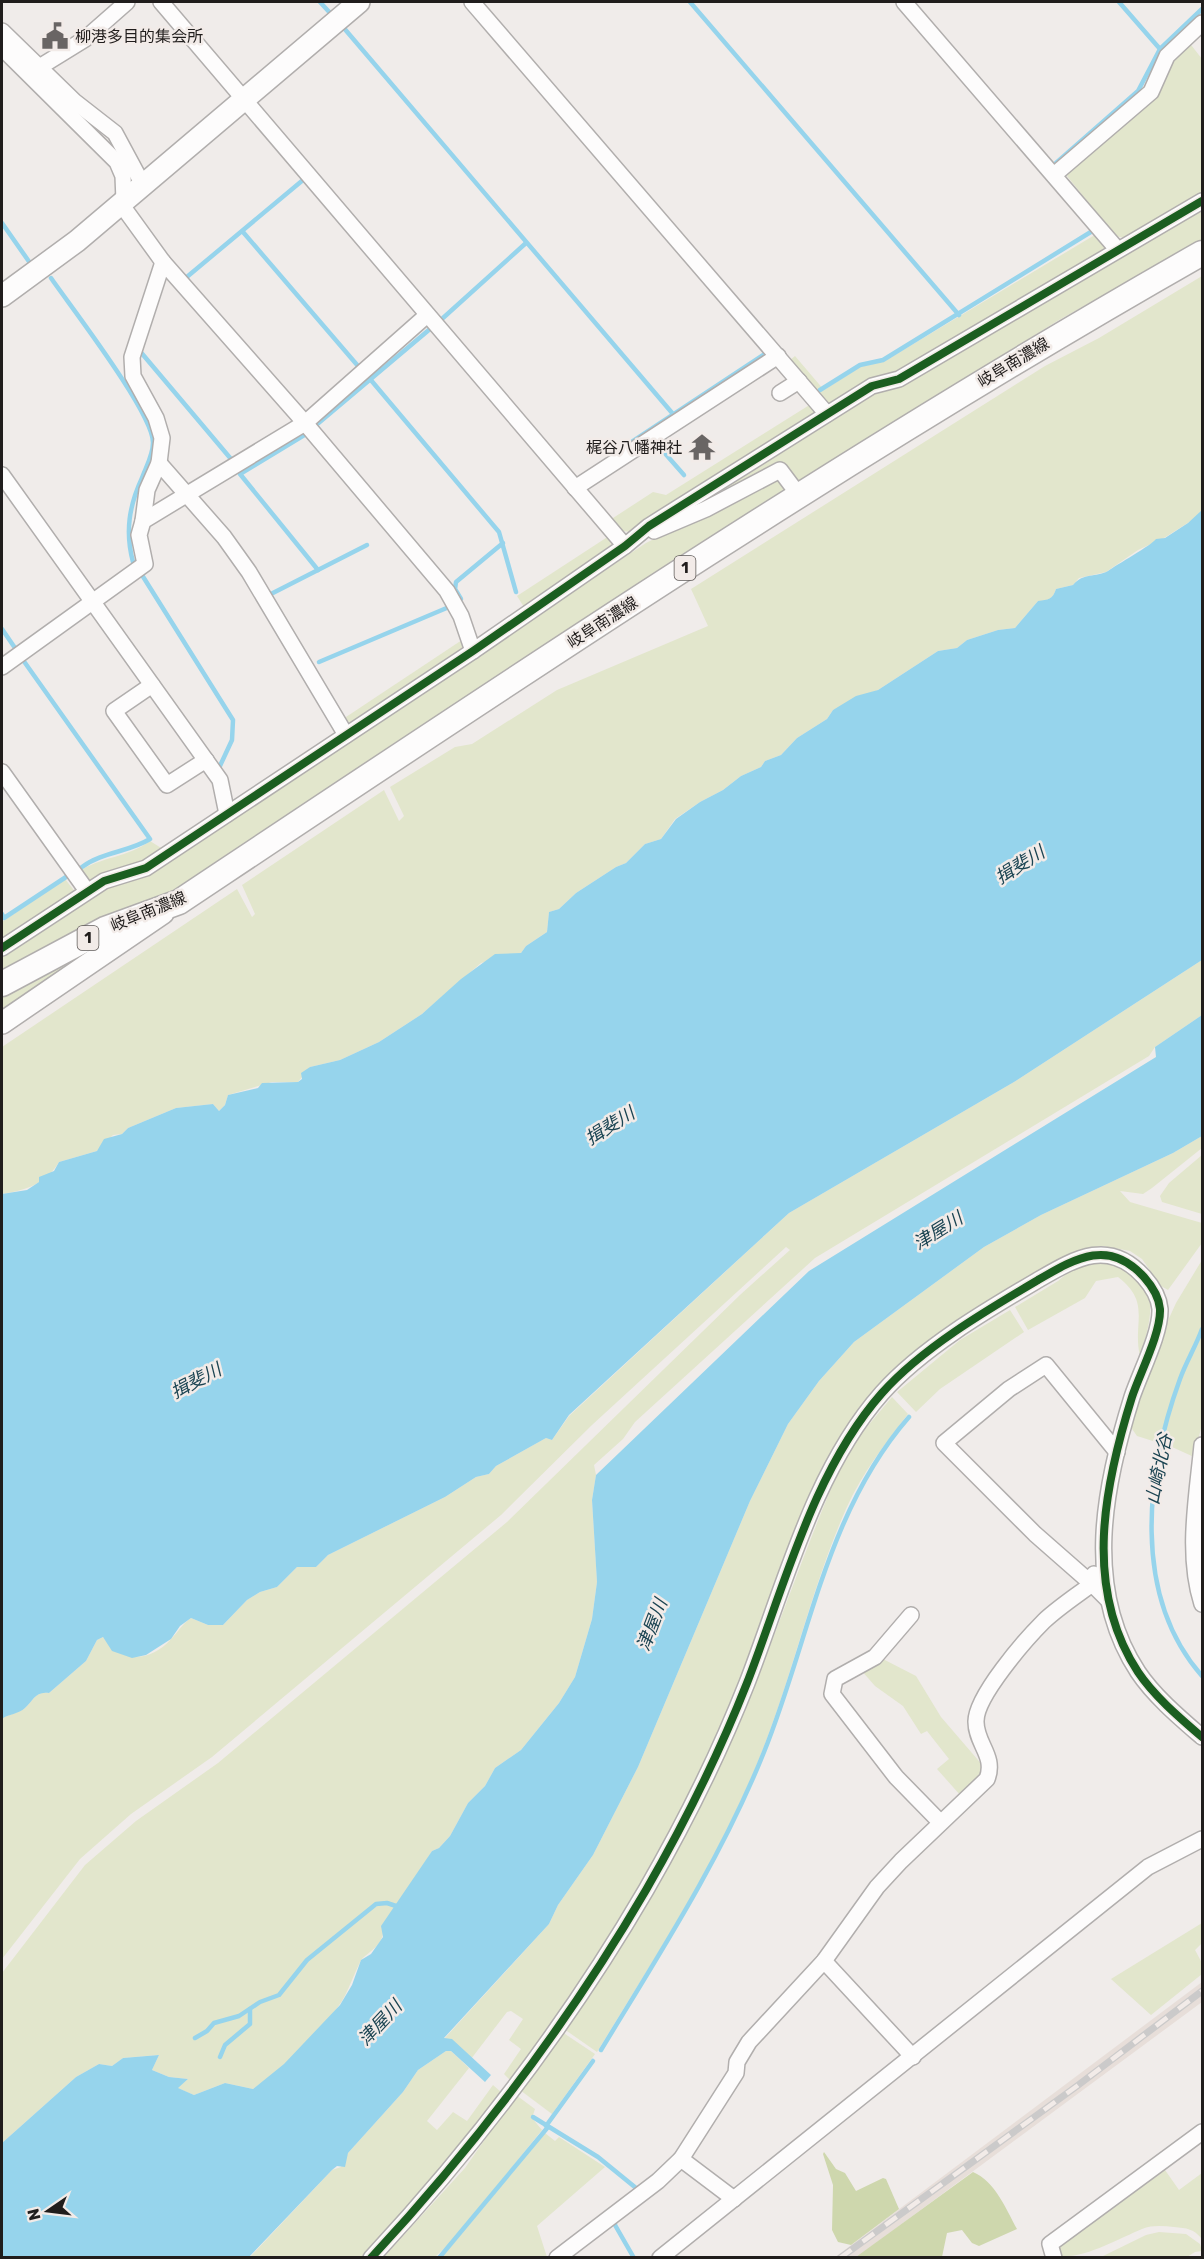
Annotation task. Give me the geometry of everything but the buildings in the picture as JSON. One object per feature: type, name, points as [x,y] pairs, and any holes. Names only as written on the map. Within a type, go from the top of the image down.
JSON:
[{"type":"main road","name":"岐阜南濃線","points":[[2,984],[105,929],[179,903],[499,689],[798,494],[1045,343],[1203,253]]},
{"type":"street","points":[[38,68],[85,39],[127,2]]},
{"type":"street","points":[[161,2],[426,316],[575,488],[630,543]]},
{"type":"street","points":[[2,296],[77,241],[359,2]]},
{"type":"street","points":[[472,2],[827,414]]},
{"type":"street","points":[[904,2],[1117,249]]},
{"type":"street","points":[[1054,176],[1151,92],[1167,56],[1203,22]]},
{"type":"street","points":[[2,31],[74,101],[115,133],[143,185]]},
{"type":"street","points":[[2,48],[117,162],[123,176],[122,203],[163,262],[305,423],[447,591],[462,616],[474,651]]},
{"type":"street","points":[[2,948],[104,881],[146,868],[474,651],[630,543],[649,526],[872,386],[899,378],[1203,201]]},
{"type":"street","points":[[2,667],[145,564],[139,535],[147,489],[159,463],[162,450],[159,427],[133,376],[132,357],[163,262]]},
{"type":"street","points":[[143,521],[305,423],[426,316]]},
{"type":"street","points":[[575,488],[778,356]]},
{"type":"street","points":[[780,393],[799,381]]},
{"type":"street","points":[[159,463],[224,537],[249,572],[346,735]]},
{"type":"street","points":[[630,543],[706,509],[780,470],[798,494]]},
{"type":"street","points":[[2,475],[220,780],[226,814]]},
{"type":"street","points":[[152,685],[114,711],[167,785],[206,760]]},
{"type":"street","points":[[2,772],[87,891]]},
{"type":"street","points":[[2,1023],[179,903]]},
{"type":"street","points":[[371,2258],[435,2187],[513,2088],[558,2026],[646,1890],[694,1799],[745,1688],[815,1504],[849,1437],[884,1391],[926,1354],[964,1327],[1068,1262],[1095,1255],[1117,1256],[1129,1263],[1150,1283],[1160,1312],[1117,1452],[1101,1554],[1108,1600],[1121,1641],[1139,1674],[1172,1710],[1203,1737]]},
{"type":"street","points":[[1108,1600],[1035,1534],[944,1443],[1009,1389],[1047,1365],[1117,1452]]},
{"type":"street","points":[[1203,1445],[1197,1487],[1194,1565],[1203,1604]]},
{"type":"street","points":[[557,2258],[658,2181],[681,2159],[736,2073],[737,2062],[749,2042],[824,1961],[877,1887],[940,1822],[987,1779],[991,1769],[988,1754],[979,1738],[976,1722],[978,1706],[994,1681],[1044,1621],[1092,1584],[1096,1560],[1101,1554]]},
{"type":"street","points":[[911,1616],[875,1657],[835,1679],[832,1694],[896,1777],[940,1822]]},
{"type":"street","points":[[660,2258],[1148,1867],[1183,1847],[1203,1839]]},
{"type":"street","points":[[824,1961],[913,2057]]},
{"type":"street","points":[[1054,2258],[1050,2244],[1203,2132]]},
{"type":"street","points":[[681,2159],[734,2199]]},
{"type":"shaded area","points":[[1202,1982],[1202,2002],[857,2257],[834,2258]]},
{"type":"green space","points":[[1188,41],[1202,59],[1202,194],[1125,238],[1115,236],[1067,176],[1069,168],[1158,96],[1175,54]]},
{"type":"green space","points":[[1202,207],[1202,240],[1059,320],[799,481],[785,464],[668,522],[876,389]]},
{"type":"green space","points":[[1098,233],[1107,244],[1106,249],[896,372],[833,404],[826,403],[789,361],[795,356],[824,390],[860,367],[885,361]]},
{"type":"green space","points":[[1202,276],[1202,510],[1194,519],[1164,538],[1138,550],[1106,572],[1079,578],[1073,585],[1056,589],[1050,599],[1038,601],[1015,628],[998,630],[967,640],[957,648],[938,651],[878,690],[833,710],[827,719],[797,738],[781,755],[765,761],[761,767],[741,776],[723,790],[700,802],[675,819],[661,839],[645,844],[626,863],[576,893],[559,909],[549,912],[547,932],[526,946],[521,953],[481,963],[422,1014],[379,1042],[340,1060],[310,1067],[298,1082],[272,1082],[228,1095],[225,1105],[219,1111],[213,1104],[176,1108],[128,1128],[122,1134],[113,1135],[97,1151],[59,1162],[48,1176],[35,1185],[2,1194],[2,1047],[237,889],[252,917],[255,914],[242,885],[384,790],[399,821],[404,816],[390,787],[455,747],[472,744],[557,690],[708,626],[691,589],[1045,366],[1099,338]]},
{"type":"green space","points":[[811,404],[815,414],[632,532],[621,531],[610,520],[653,492],[666,495]]},
{"type":"green space","points":[[776,477],[785,489],[182,892],[161,896],[115,912],[70,941],[2,976],[2,952],[105,885],[151,872],[646,543]]},
{"type":"green space","points":[[609,536],[611,545],[524,607],[517,596]]},
{"type":"green space","points":[[465,638],[465,651],[354,724],[343,719]]},
{"type":"green space","points":[[150,841],[166,851],[85,882],[78,872],[133,850]]},
{"type":"green space","points":[[65,879],[76,893],[2,943],[2,922]]},
{"type":"green space","points":[[125,930],[2,1013],[2,994]]},
{"type":"green space","points":[[1202,960],[1202,1015],[1155,1047],[1149,1056],[815,1258],[635,1422],[623,1439],[594,1465],[596,1475],[592,1500],[597,1582],[592,1619],[575,1677],[559,1703],[521,1750],[495,1768],[485,1786],[468,1803],[450,1836],[439,1848],[432,1851],[383,1931],[381,1940],[360,1962],[342,2001],[324,2025],[301,2049],[253,2089],[225,2083],[194,2095],[177,2088],[188,2079],[169,2077],[152,2070],[159,2055],[123,2058],[112,2066],[99,2064],[76,2077],[2,2143],[2,1973],[85,1865],[136,1821],[218,1763],[507,1522],[741,1294],[790,1250],[786,1247],[592,1425],[501,1515],[212,1757],[131,1814],[80,1859],[2,1959],[2,1719],[23,1710],[41,1693],[49,1693],[86,1661],[97,1640],[103,1637],[110,1646],[126,1655],[145,1656],[163,1647],[191,1618],[208,1625],[223,1625],[247,1600],[260,1592],[277,1587],[297,1567],[316,1567],[328,1555],[445,1497],[476,1477],[489,1474],[496,1466],[546,1438],[552,1440],[569,1416],[789,1213],[1014,1082]]},
{"type":"green space","points":[[1202,1136],[1202,1148],[1152,1188],[1143,1194],[1120,1191],[1130,1202],[1202,1223],[1202,1243],[1168,1290],[1161,1286],[1142,1259],[1130,1251],[1103,1246],[1087,1248],[1066,1256],[959,1323],[868,1402],[690,1797],[641,1886],[598,1956],[511,2081],[504,2074],[521,2049],[509,2040],[523,2019],[511,2011],[507,2012],[471,2059],[460,2047],[444,2039],[549,1924],[558,1905],[593,1855],[638,1767],[750,1501],[788,1424],[819,1381],[854,1342],[984,1247],[1041,1215],[1173,1153]]},
{"type":"green space","points":[[1202,1155],[1202,1214],[1162,1202],[1160,1196],[1169,1183]]},
{"type":"green space","points":[[1103,1260],[1135,1275],[1144,1285],[1149,1296],[1149,1324],[1140,1356],[1138,1305],[1135,1296],[1118,1277],[1096,1281],[1085,1298],[1028,1330],[1015,1307],[1058,1281],[1077,1265]]},
{"type":"green space","points":[[1202,1260],[1202,1424],[1194,1457],[1137,1436],[1130,1426],[1161,1336],[1176,1303]]},
{"type":"green space","points":[[1010,1310],[1024,1332],[940,1389],[916,1412],[897,1392],[960,1340]]},
{"type":"green space","points":[[892,1397],[908,1414],[882,1448],[846,1509],[823,1568],[774,1719],[746,1789],[687,1904],[597,2052],[564,2029],[643,1909],[689,1826],[750,1696],[842,1463],[861,1434]]},
{"type":"green space","points":[[881,1658],[916,1676],[941,1717],[984,1767],[981,1777],[961,1796],[937,1769],[949,1759],[927,1731],[921,1734],[903,1706],[875,1686],[861,1670]]},
{"type":"green space","points":[[1202,1923],[1202,1943],[1195,1950],[1202,1963],[1202,1974],[1151,2015],[1111,1979]]},
{"type":"green space","points":[[562,2032],[595,2054],[552,2114],[520,2090]]},
{"type":"green space","points":[[446,2051],[451,2051],[469,2068],[427,2121],[437,2130],[453,2112],[467,2121],[493,2085],[501,2092],[434,2177],[380,2238],[361,2257],[249,2258],[332,2170],[341,2167],[348,2153],[403,2092],[418,2070]]},
{"type":"green space","points":[[516,2095],[535,2109],[532,2118],[542,2130],[454,2239],[435,2257],[383,2258],[465,2168]]},
{"type":"green space","points":[[545,2133],[555,2141],[559,2137],[605,2167],[537,2226],[547,2257],[442,2257]]},
{"type":"green space","points":[[824,2152],[836,2169],[845,2173],[856,2191],[883,2178],[886,2179],[899,2209],[851,2245],[838,2242],[832,2230],[833,2185]]},
{"type":"green space","points":[[1165,2170],[1179,2190],[1202,2173],[1202,2239],[1193,2231],[1186,2229],[1154,2226],[1091,2251],[1060,2256],[1059,2250],[1064,2240]]},
{"type":"green space","points":[[973,2172],[981,2176],[994,2189],[1017,2229],[979,2246],[972,2243],[962,2230],[947,2233],[942,2257],[856,2257]]},
{"type":"green space","points":[[1159,2232],[1186,2234],[1200,2244],[1202,2251],[1187,2257],[1101,2257],[1146,2235]]},
{"type":"water","name":"揖斐川","points":[[1202,510],[1202,960],[1014,1082],[789,1213],[569,1415],[552,1440],[546,1438],[496,1466],[489,1474],[476,1477],[445,1497],[328,1555],[316,1567],[297,1567],[277,1587],[260,1592],[247,1600],[223,1625],[208,1625],[191,1618],[180,1626],[171,1639],[146,1655],[132,1658],[112,1651],[103,1637],[97,1640],[86,1661],[49,1693],[37,1695],[23,1710],[2,1719],[2,1194],[27,1190],[39,1182],[39,1177],[54,1171],[59,1162],[97,1151],[104,1139],[122,1134],[128,1128],[176,1108],[213,1104],[219,1111],[225,1105],[228,1095],[258,1088],[262,1083],[298,1082],[302,1079],[301,1073],[310,1067],[340,1060],[379,1042],[422,1014],[461,979],[495,954],[521,953],[526,946],[547,932],[549,912],[559,909],[576,893],[626,863],[645,844],[661,839],[676,819],[700,802],[723,790],[741,776],[761,767],[765,761],[781,755],[797,738],[827,719],[833,710],[856,696],[878,690],[938,651],[957,648],[967,640],[998,630],[1015,628],[1038,601],[1050,598],[1056,589],[1073,585],[1081,578],[1108,571],[1156,539],[1165,538],[1188,523]]},
{"type":"water","name":"津屋川","points":[[1202,1015],[1202,1136],[1173,1153],[1041,1215],[984,1247],[854,1342],[819,1381],[788,1424],[750,1501],[638,1767],[593,1855],[558,1905],[549,1924],[444,2038],[452,2039],[491,2075],[485,2082],[451,2051],[446,2051],[418,2070],[403,2092],[348,2153],[345,2167],[337,2166],[332,2170],[249,2257],[2,2257],[2,2143],[76,2077],[99,2064],[112,2066],[123,2058],[159,2055],[152,2070],[169,2077],[188,2079],[178,2088],[194,2095],[225,2083],[253,2089],[284,2064],[340,2005],[352,1985],[361,1960],[371,1954],[383,1937],[381,1926],[432,1851],[439,1848],[450,1836],[468,1803],[485,1786],[495,1768],[521,1750],[559,1703],[575,1677],[592,1619],[597,1582],[592,1500],[596,1475],[809,1271],[1156,1057],[1155,1047]]},
{"type":"waterway","points":[[320,2],[331,14]]},
{"type":"waterway","points":[[690,2],[959,315]]},
{"type":"waterway","points":[[1119,2],[1160,49]]},
{"type":"waterway","points":[[1056,163],[1138,91],[1160,49],[1202,9]]},
{"type":"waterway","points":[[343,27],[673,414]]},
{"type":"waterway","points":[[188,276],[303,180]]},
{"type":"waterway","points":[[2,223],[30,263]]},
{"type":"waterway","points":[[820,390],[860,365],[883,360],[1094,230]]},
{"type":"waterway","points":[[243,232],[358,366]]},
{"type":"waterway","points":[[443,318],[526,243]]},
{"type":"waterway","points":[[51,278],[126,386],[150,429],[152,452],[131,509],[129,540],[133,562]]},
{"type":"waterway","points":[[315,426],[430,329]]},
{"type":"waterway","points":[[139,350],[231,459]]},
{"type":"waterway","points":[[612,455],[766,353]]},
{"type":"waterway","points":[[370,379],[499,532],[516,592]]},
{"type":"waterway","points":[[306,434],[240,474],[318,570]]},
{"type":"waterway","points":[[655,442],[684,475]]},
{"type":"waterway","points":[[457,602],[461,599],[455,589],[456,582],[503,543]]},
{"type":"waterway","points":[[267,596],[367,545]]},
{"type":"waterway","points":[[142,575],[233,720],[232,740],[219,768]]},
{"type":"waterway","points":[[319,662],[449,607]]},
{"type":"waterway","points":[[2,629],[15,648]]},
{"type":"waterway","points":[[23,660],[150,839],[98,858],[82,867]]},
{"type":"waterway","points":[[2,914],[4,918],[66,877]]},
{"type":"waterway","name":"山崎北谷","points":[[1202,1329],[1182,1373],[1168,1415],[1153,1492],[1152,1532],[1155,1571],[1164,1608],[1179,1644],[1202,1676]]},
{"type":"waterway","points":[[601,2050],[689,1904],[729,1829],[764,1752],[839,1535],[858,1493],[881,1454],[909,1417]]},
{"type":"waterway","points":[[195,2038],[207,2031],[214,2023],[239,2016],[260,2002],[279,1995],[307,1960],[376,1904],[387,1903],[399,1907]]},
{"type":"waterway","points":[[220,2057],[225,2045],[250,2024],[250,2009]]},
{"type":"waterway","points":[[546,2126],[593,2061]]},
{"type":"waterway","points":[[533,2117],[598,2157],[636,2188]]},
{"type":"waterway","points":[[439,2258],[548,2127]]},
{"type":"waterway","points":[[615,2217],[615,2225],[634,2258]]},
{"type":"railway","points":[[840,2258],[1077,2086],[1202,1991]]},
{"type":"cycle path","points":[[2,948],[104,881],[146,868],[473,651],[625,546],[649,526],[872,386],[899,379],[1202,201]]},
{"type":"cycle path","points":[[371,2258],[447,2172],[519,2082],[585,1987],[646,1890],[674,1840],[725,1736],[747,1683],[802,1532],[837,1458],[858,1424],[898,1376],[935,1345],[1018,1292],[1079,1259],[1105,1255],[1118,1258],[1131,1265],[1144,1277],[1158,1300],[1160,1309],[1157,1330],[1132,1397],[1113,1466],[1104,1536],[1105,1572],[1110,1606],[1121,1640],[1138,1672],[1159,1698],[1202,1737]]},
{"type":"place","name":"柳港多目的集会所","points":[[55,36]]},
{"type":"place","name":"梶谷八幡神社","points":[[702,447]]}]
